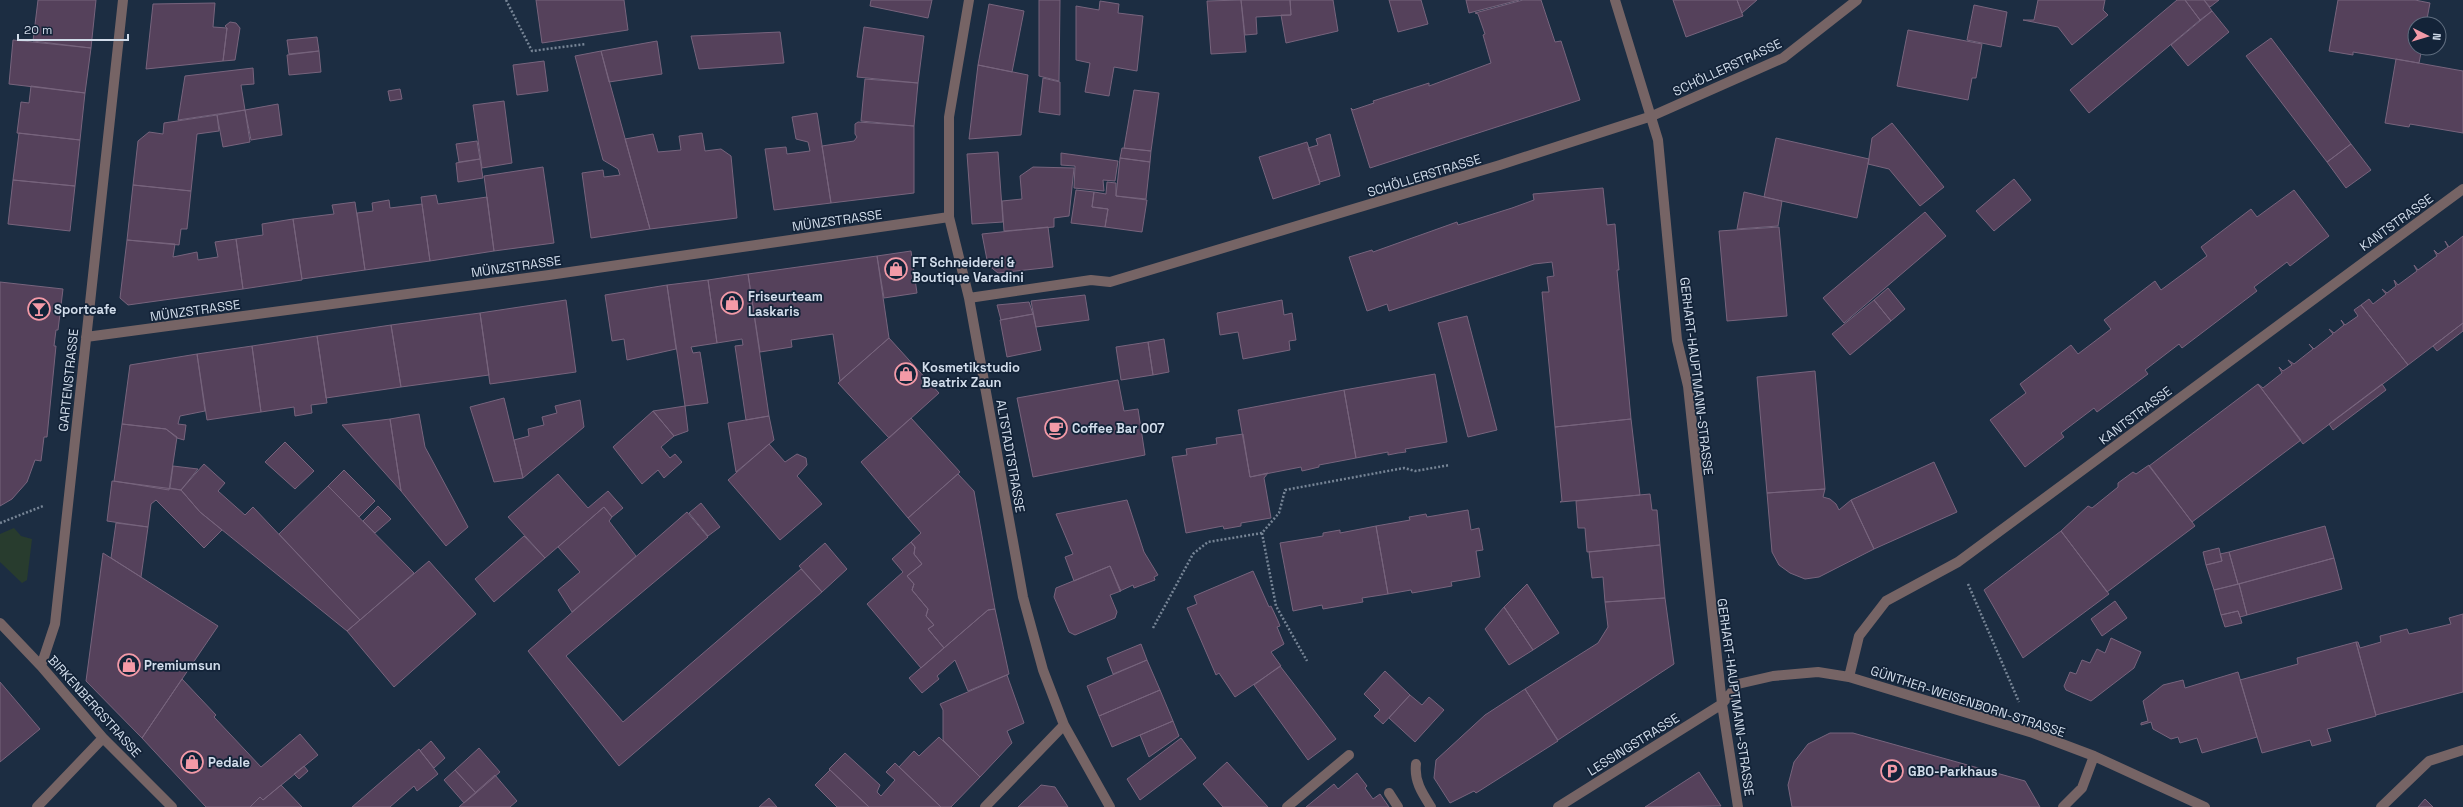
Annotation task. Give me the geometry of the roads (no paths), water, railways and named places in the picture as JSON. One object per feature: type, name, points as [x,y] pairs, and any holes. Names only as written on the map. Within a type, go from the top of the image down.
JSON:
[{"type":"street","name":"GARTENSTRASSE","points":[[41,666],[55,624],[123,0]]},
{"type":"street","name":"ALTSTADTSTRASSE","points":[[969,0],[949,117],[949,217],[969,298],[1023,597],[1043,670],[1064,725],[1110,807]]},
{"type":"street","name":"GERHART-HAUPTMANN-STRASSE","points":[[1616,0],[1658,140],[1677,340],[1688,386],[1722,704],[1738,807]]},
{"type":"street","name":"SCHÖLLERSTRASSE","points":[[969,298],[1091,280],[1110,282],[1484,170],[1652,116],[1783,58],[1857,0]]},
{"type":"street","name":"KANTSTRASSE","points":[[1849,677],[1860,636],[1886,601],[1958,562],[2463,189]]},
{"type":"street","name":"MÜNZSTRASSE","points":[[86,337],[549,275],[949,217]]},
{"type":"street","name":"BIRKENBERGSTRASSE","points":[[0,623],[41,666],[103,738],[172,807]]},
{"type":"street","name":"GÜNTHER-WEISENBORN-STRASSE","points":[[1722,704],[1738,684],[1773,676],[1818,672],[1849,677],[2033,733],[2094,756],[2205,807]]},
{"type":"street","name":"LESSINGSTRASSE","points":[[1558,807],[1722,704]]},
{"type":"street","points":[[985,807],[1064,725]]},
{"type":"street","points":[[37,807],[103,738]]},
{"type":"street","points":[[2381,807],[2429,761],[2463,750]]},
{"type":"street","points":[[1287,807],[1349,755]]},
{"type":"street","points":[[2063,807],[2082,788],[2094,756]]},
{"type":"street","points":[[1416,764],[1415,776],[1419,788],[1431,807]]},
{"type":"street","points":[[1389,793],[1398,807]]},
{"type":"place","name":"FT Schneiderei & Boutique Varadini","points":[[896,269]]},
{"type":"place","name":"Friseurteam Laskaris","points":[[732,303]]},
{"type":"place","name":"Sportcafe","points":[[39,309]]},
{"type":"place","name":"Kosmetikstudio Beatrix Zaun","points":[[906,374]]},
{"type":"place","name":"Coffee Bar 007","points":[[1056,428]]},
{"type":"place","name":"Premiumsun","points":[[129,665]]},
{"type":"place","name":"Pedale","points":[[192,762]]},
{"type":"place","name":"GBO-Parkhaus","points":[[1892,771]]}]
